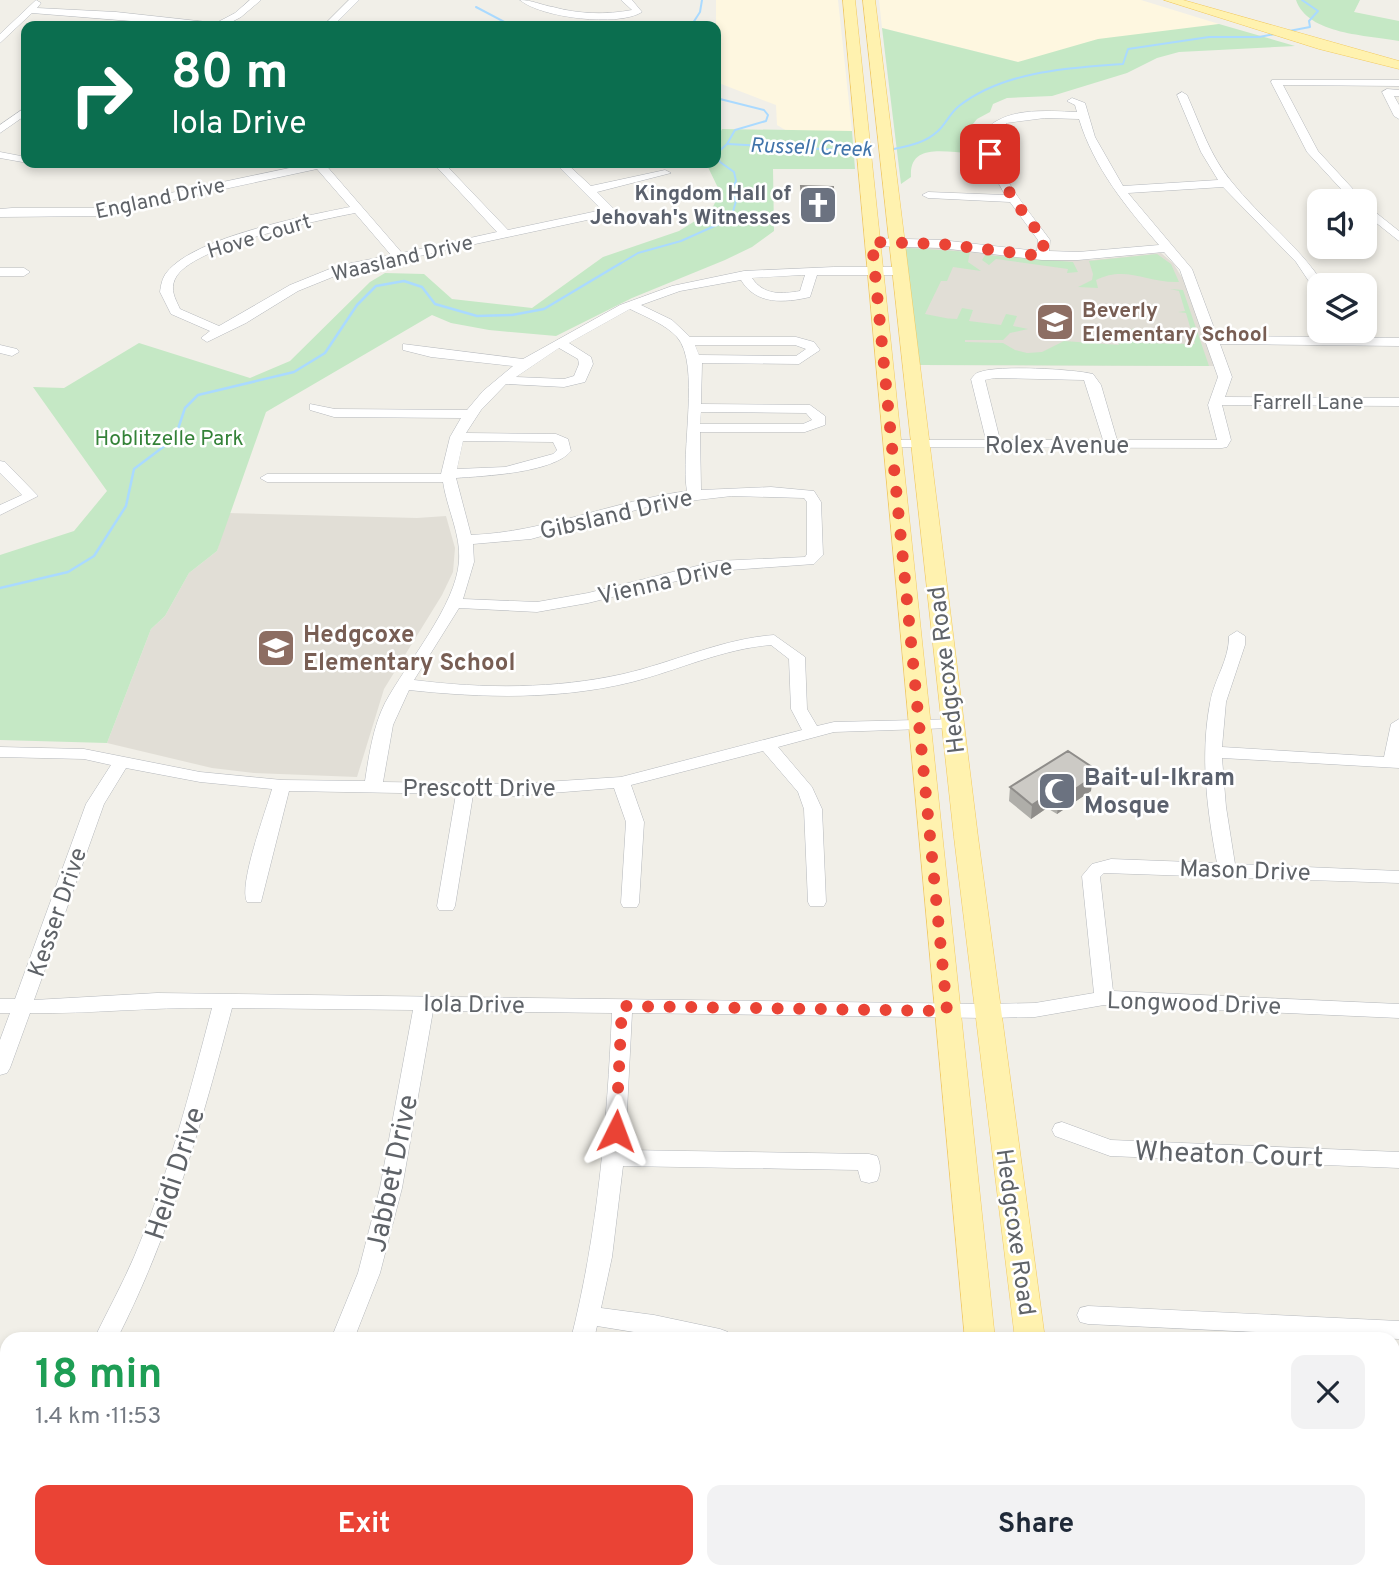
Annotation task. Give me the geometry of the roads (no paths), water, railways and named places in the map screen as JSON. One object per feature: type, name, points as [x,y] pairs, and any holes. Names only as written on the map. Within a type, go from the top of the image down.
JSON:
[{"type":"main road","name":"Hedgcoxe Road","points":[[849,0],[979,1332]]},
{"type":"main road","name":"Hedgcoxe Road","points":[[869,0],[898,271],[986,1011],[1029,1332]]},
{"type":"main road","points":[[1170,0],[1267,25],[1399,65]]},
{"type":"main road","points":[[1195,0],[1267,25]]},
{"type":"main road","points":[[852,33],[872,33]]},
{"type":"main road","points":[[1351,50],[1399,58]]},
{"type":"main road","points":[[858,95],[880,95]]},
{"type":"street","points":[[2,36],[38,0]]},
{"type":"street","points":[[227,21],[256,0]]},
{"type":"street","points":[[333,21],[354,0]]},
{"type":"street","points":[[525,0],[542,7],[583,14],[625,14],[638,11],[626,0]]},
{"type":"street","points":[[110,21],[128,4]]},
{"type":"street","points":[[29,10],[171,21]]},
{"type":"street","points":[[1347,189],[1313,152],[1276,82],[1399,83]]},
{"type":"street","points":[[1399,93],[1387,92],[1399,116]]},
{"type":"street","points":[[1182,95],[1207,151],[1226,183],[1295,252],[1312,273]]},
{"type":"street","points":[[1072,101],[1080,103],[1090,137],[1120,190],[1186,269],[1225,377],[1216,401]]},
{"type":"street","points":[[0,130],[21,114]]},
{"type":"street","points":[[1042,256],[1044,240],[1013,199],[990,154],[986,143],[988,129],[1019,116],[1083,116]]},
{"type":"street","points":[[0,155],[21,159]]},
{"type":"street","name":"England Drive","points":[[0,213],[99,212],[300,168]]},
{"type":"street","points":[[321,168],[398,256]]},
{"type":"street","points":[[443,168],[506,235]]},
{"type":"street","points":[[566,168],[590,190],[665,173]]},
{"type":"street","points":[[1120,190],[1226,183]]},
{"type":"street","name":"Waasland Drive","points":[[207,338],[316,278],[398,256],[611,212],[590,190]]},
{"type":"street","points":[[928,195],[1013,199]]},
{"type":"street","name":"Hove Court","points":[[219,331],[175,311],[166,292],[172,273],[200,253],[299,221],[357,209]]},
{"type":"street","points":[[1377,218],[1399,237]]},
{"type":"street","points":[[872,242],[963,246],[1042,256],[1101,255],[1166,248]]},
{"type":"street","points":[[373,788],[382,731],[404,684],[463,581],[467,561],[466,540],[449,492],[448,476],[457,437],[472,414],[505,380],[525,363],[559,343],[631,305],[674,289],[744,275],[898,271]]},
{"type":"street","points":[[0,272],[24,272]]},
{"type":"street","points":[[744,275],[756,292],[800,296],[806,294],[812,272]]},
{"type":"street","points":[[631,305],[665,322],[687,341],[796,341],[809,345],[813,350],[799,360],[695,359]]},
{"type":"street","points":[[1212,340],[1307,337]]},
{"type":"street","points":[[1377,340],[1399,342]]},
{"type":"street","points":[[687,341],[688,349],[695,359],[692,428],[692,478],[695,495]]},
{"type":"street","points":[[505,380],[564,383],[580,379],[586,364],[584,357],[559,343]]},
{"type":"street","points":[[408,347],[431,353],[525,363]]},
{"type":"street","points":[[994,444],[978,379],[983,375],[1070,374],[1088,377],[1094,384],[1111,445]]},
{"type":"street","name":"Rolex Avenue","points":[[891,444],[1222,444],[1224,440],[1216,401]]},
{"type":"street","name":"Farrell Lane","points":[[1216,401],[1399,402]]},
{"type":"street","points":[[315,408],[334,413],[472,414]]},
{"type":"street","points":[[692,428],[805,428],[820,422],[810,409],[693,408]]},
{"type":"street","points":[[267,478],[448,476],[505,471],[558,457],[564,452],[563,442],[548,437],[457,437]]},
{"type":"street","points":[[0,465],[31,496],[0,511]]},
{"type":"street","name":"Gibsland Drive","points":[[466,540],[531,534],[654,501],[695,495],[809,494]]},
{"type":"street","name":"Vienna Drive","points":[[452,603],[505,608],[537,607],[588,598],[717,566],[809,561],[815,555],[814,502],[809,494]]},
{"type":"street","points":[[1227,869],[1216,811],[1213,752],[1218,700],[1238,650],[1237,636]]},
{"type":"street","points":[[404,684],[447,689],[514,690],[594,685],[629,678],[741,643],[774,640],[797,657],[799,709],[811,731]]},
{"type":"street","name":"Prescott Drive","points":[[0,752],[71,753],[200,777],[282,785],[465,790],[558,788],[621,782],[811,731],[865,724],[952,723]]},
{"type":"street","points":[[1213,752],[1396,762],[1399,724]]},
{"type":"street","points":[[766,744],[806,791],[813,809],[817,902]]},
{"type":"street","name":"Kesser Drive","points":[[0,1069],[95,804],[106,783],[123,761]]},
{"type":"street","points":[[621,782],[635,822],[630,904]]},
{"type":"street","points":[[254,898],[256,879],[282,785]]},
{"type":"street","points":[[446,906],[465,790]]},
{"type":"street","name":"Mason Drive","points":[[1104,998],[1091,876],[1093,872],[1111,865],[1399,877]]},
{"type":"street","name":"Longwood Drive","points":[[947,1011],[1035,1010],[1104,998],[1399,1011]]},
{"type":"street","name":"Iola Drive","points":[[0,1006],[62,1007],[157,1000],[947,1011]]},
{"type":"street","name":"Heidi Drive","points":[[109,1332],[132,1290],[158,1231],[181,1161],[224,1001]]},
{"type":"street","name":"Jabbet Drive","points":[[345,1332],[369,1273],[391,1188],[424,1003]]},
{"type":"street","points":[[584,1332],[606,1233],[615,1158],[622,1006]]},
{"type":"street","name":"Wheaton Court","points":[[1062,1130],[1110,1148],[1399,1160]]},
{"type":"street","points":[[615,1158],[869,1162],[869,1175]]},
{"type":"street","points":[[1088,1315],[1399,1330]]},
{"type":"street","points":[[588,1316],[654,1324],[689,1332]]},
{"type":"waterway","points":[[694,21],[700,12],[702,0]]},
{"type":"waterway","name":"Russell Creek","points":[[1289,31],[1310,27],[1309,21],[1318,11],[1302,0]]},
{"type":"waterway","points":[[476,7],[503,21]]},
{"type":"waterway","name":"Russell Creek","points":[[889,150],[927,139],[941,128],[959,106],[977,94],[1016,78],[1059,70],[1123,64],[1128,49],[1209,37],[1259,37],[1275,34]]},
{"type":"waterway","name":"Russell Creek","points":[[721,99],[764,110],[768,115],[766,121],[735,130],[721,149]]},
{"type":"waterway","name":"Russell Creek","points":[[728,144],[860,151]]},
{"type":"waterway","name":"Russell Creek","points":[[618,265],[638,253],[681,241],[719,224],[732,215],[736,201],[731,191],[736,181],[734,172],[721,163]]},
{"type":"waterway","name":"Russell Creek","points":[[0,588],[68,572],[94,556],[126,506],[134,469],[175,438],[185,408],[198,395],[294,372],[325,353],[357,305],[376,286],[404,281],[422,287],[435,304],[477,316],[512,315],[544,309],[621,263]]},
{"type":"place","name":"Kingdom Hall of Jehovah's Witnesses","points":[[818,205]]},
{"type":"place","name":"Beverly Elementary School","points":[[1055,322]]},
{"type":"place","name":"Hedgcoxe Elementary School","points":[[276,648]]},
{"type":"place","name":"Bait-ul-Ikram Mosque","points":[[1057,791]]},
{"type":"park label","name":"Hoblitzelle Park","points":[[169,438]]}]
